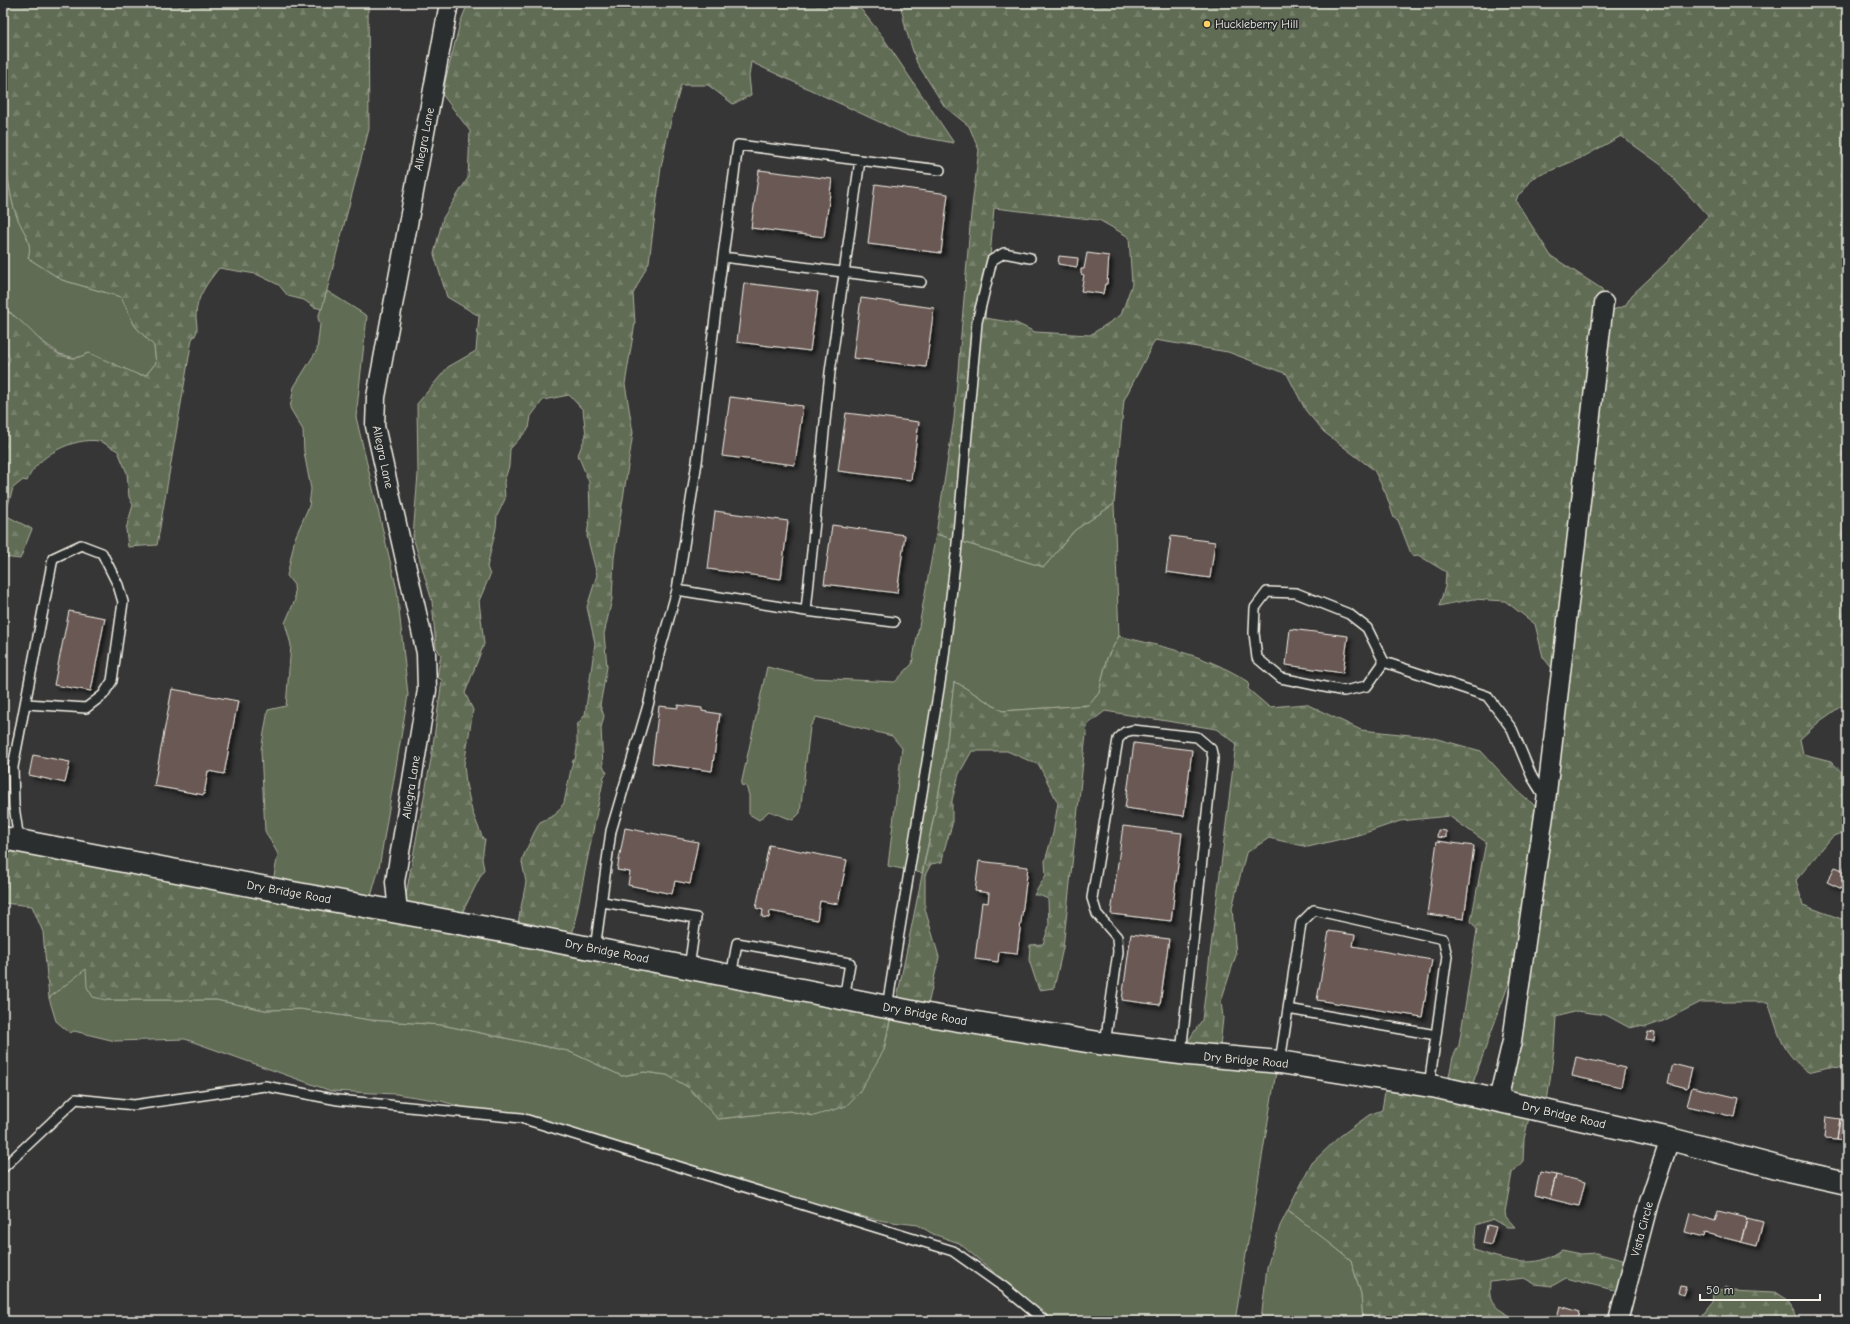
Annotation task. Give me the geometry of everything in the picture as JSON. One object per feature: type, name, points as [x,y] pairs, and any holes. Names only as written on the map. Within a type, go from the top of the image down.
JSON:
[{"type":"street","name":"Allegra Lane","points":[[398,912],[395,882],[427,690],[426,653],[375,426],[376,397],[449,3]]},
{"type":"street","points":[[1498,1100],[1512,1041],[1546,801],[1604,303]]},
{"type":"street","name":"Dry Bridge Road","points":[[11,840],[595,949],[887,1007],[1105,1044],[1280,1062],[1429,1086],[1670,1139],[1788,1170],[1847,1183]]},
{"type":"street","name":"Vista Circle","points":[[1618,1321],[1649,1202],[1670,1139]]},
{"type":"lane","points":[[595,949],[603,902],[611,831],[649,702],[659,654],[677,590],[697,462],[722,257],[738,145],[940,170]]},
{"type":"lane","points":[[806,611],[830,372],[860,160]]},
{"type":"lane","points":[[887,1007],[943,664],[956,555],[977,322],[992,260],[1004,253],[1030,258]]},
{"type":"lane","points":[[722,257],[921,282]]},
{"type":"lane","points":[[11,840],[14,806],[14,767],[53,558],[81,545],[102,553],[118,585],[123,602],[112,681],[103,695],[86,708],[26,704]]},
{"type":"lane","points":[[677,590],[806,611],[894,622]]},
{"type":"lane","points":[[1384,662],[1367,686],[1344,691],[1281,678],[1258,658],[1254,633],[1255,608],[1267,592],[1296,593],[1349,614],[1367,628],[1384,662],[1487,696],[1512,729],[1532,778],[1546,801]]},
{"type":"lane","points":[[1105,1044],[1118,952],[1117,937],[1097,914],[1092,898],[1118,739],[1125,732],[1133,730],[1197,737],[1211,748],[1213,758],[1181,1053]]},
{"type":"lane","points":[[603,902],[696,918],[689,968]]},
{"type":"lane","points":[[1280,1062],[1301,923],[1314,910],[1443,938],[1447,956],[1429,1086]]},
{"type":"lane","points":[[731,977],[737,942],[850,963],[844,999]]},
{"type":"lane","points":[[1288,1009],[1436,1035]]},
{"type":"lane","points":[[3,1168],[76,1099],[134,1105],[265,1086],[338,1100],[521,1118],[953,1251],[1005,1288],[1045,1321]]},
{"type":"green space","points":[[3,3],[368,3],[369,129],[322,309],[314,307],[304,300],[288,296],[279,285],[256,274],[219,268],[203,290],[198,302],[196,316],[197,331],[192,339],[157,545],[128,547],[126,529],[133,505],[129,497],[127,473],[118,451],[99,441],[89,441],[67,445],[47,456],[38,464],[27,481],[23,480],[13,488],[5,515],[32,529],[20,559],[3,557],[3,370],[10,359],[3,347],[3,310],[20,320],[45,345],[64,356],[76,358],[89,353],[139,375],[146,375],[156,363],[154,346],[135,326],[121,297],[62,280],[28,258],[28,241],[18,220],[7,174],[3,170]]},
{"type":"green space","points":[[468,3],[856,3],[882,36],[954,143],[905,134],[751,62],[749,76],[751,95],[733,104],[708,85],[681,85],[668,132],[661,167],[649,262],[633,294],[635,323],[625,384],[633,433],[614,558],[612,599],[604,634],[607,667],[600,705],[604,716],[601,728],[603,766],[607,773],[604,776],[571,941],[892,1009],[884,1050],[858,1094],[846,1106],[814,1116],[789,1111],[718,1119],[688,1087],[667,1075],[644,1072],[622,1076],[568,1051],[442,1025],[371,1020],[300,1009],[265,1010],[216,1000],[106,1000],[93,997],[87,987],[86,969],[49,998],[43,932],[32,906],[3,903],[3,837],[403,911],[431,759],[442,680],[437,677],[441,655],[436,647],[432,601],[413,537],[418,474],[417,404],[448,367],[476,351],[479,316],[447,297],[434,254],[443,218],[468,178],[470,131],[442,94],[460,23]],"holes":[[[569,395],[583,410],[586,435],[578,455],[589,482],[590,513],[587,536],[597,575],[587,607],[595,643],[585,715],[577,725],[577,749],[575,760],[573,760],[564,803],[555,815],[540,822],[523,857],[522,862],[526,882],[516,933],[462,923],[463,911],[484,869],[482,859],[485,839],[483,839],[472,811],[466,784],[464,765],[473,710],[465,693],[484,644],[479,601],[490,575],[487,567],[496,528],[497,516],[505,499],[504,482],[509,466],[510,449],[529,428],[531,416],[543,400]]]},
{"type":"green space","points":[[900,3],[1847,3],[1847,702],[1820,721],[1800,739],[1803,754],[1831,761],[1847,778],[1847,831],[1832,837],[1796,880],[1803,905],[1847,921],[1847,1068],[1829,1067],[1808,1072],[1791,1057],[1786,1049],[1778,1032],[1768,1002],[1701,1002],[1663,1021],[1646,1027],[1638,1026],[1630,1028],[1606,1015],[1577,1011],[1556,1017],[1554,1049],[1546,1110],[1531,1109],[1524,1139],[1523,1161],[1512,1173],[1505,1212],[1506,1217],[1515,1227],[1507,1227],[1493,1219],[1476,1225],[1474,1250],[1518,1262],[1545,1259],[1562,1250],[1581,1254],[1596,1253],[1634,1263],[1625,1293],[1566,1278],[1552,1286],[1535,1284],[1524,1278],[1490,1282],[1491,1300],[1497,1307],[1512,1317],[1510,1321],[1363,1321],[1361,1294],[1351,1260],[1288,1210],[1312,1163],[1339,1137],[1369,1115],[1382,1110],[1387,1079],[1447,1086],[1453,1057],[1459,1045],[1477,930],[1471,921],[1486,842],[1449,816],[1400,821],[1362,834],[1308,847],[1269,838],[1246,853],[1232,908],[1236,955],[1221,1001],[1223,1018],[1219,1056],[1185,1046],[1202,1020],[1236,743],[1216,729],[1105,711],[1087,725],[1063,948],[1054,988],[1039,990],[1029,960],[1030,945],[1043,944],[1049,926],[1048,899],[1039,895],[1034,895],[1046,875],[1045,861],[1053,833],[1058,803],[1039,765],[1007,751],[972,751],[959,774],[952,800],[952,825],[944,850],[942,862],[931,864],[925,875],[925,909],[939,957],[927,1009],[895,1008],[944,767],[954,682],[1002,711],[1089,705],[1099,693],[1107,658],[1119,636],[1186,653],[1218,665],[1249,682],[1248,689],[1269,707],[1306,704],[1361,730],[1430,737],[1481,751],[1517,790],[1544,814],[1561,680],[1543,657],[1535,624],[1505,601],[1473,599],[1439,606],[1445,587],[1446,572],[1418,555],[1412,556],[1398,520],[1394,518],[1386,494],[1374,470],[1324,432],[1306,411],[1287,374],[1228,352],[1155,340],[1124,400],[1114,504],[1075,530],[1044,567],[936,534],[954,419],[971,214],[979,150],[969,126],[945,107],[917,63],[906,30]],"holes":[[[1621,136],[1660,164],[1708,216],[1667,262],[1632,295],[1625,306],[1606,312],[1602,289],[1551,256],[1516,201],[1518,195],[1533,178],[1583,157]],[[994,208],[1099,220],[1129,237],[1132,284],[1121,315],[1090,335],[1035,332],[1016,323],[985,318]],[[1531,922],[1489,1099],[1470,1091]]]},
{"type":"green space","points":[[3,170],[7,174],[18,220],[28,240],[28,258],[62,280],[121,297],[135,326],[154,346],[156,363],[146,375],[139,375],[60,354],[35,336],[10,312],[3,310]]},
{"type":"green space","points":[[327,291],[367,316],[356,417],[397,590],[408,695],[379,868],[368,907],[272,887],[278,854],[265,831],[261,750],[268,710],[286,706],[291,645],[285,623],[295,600],[294,585],[287,576],[295,538],[309,506],[311,489],[304,452],[303,430],[290,408],[294,387],[317,350],[320,324],[318,318]]},
{"type":"green space","points":[[1114,504],[1119,636],[1107,658],[1099,693],[1089,705],[1002,711],[959,684],[954,683],[944,767],[922,873],[888,866],[902,748],[892,736],[816,717],[810,727],[800,813],[793,820],[769,811],[759,820],[749,814],[749,795],[746,786],[741,785],[767,667],[813,678],[895,682],[912,664],[936,534],[1044,567],[1075,530]]},
{"type":"green space","points":[[86,968],[106,1000],[216,1000],[265,1010],[300,1009],[371,1020],[442,1025],[568,1051],[622,1076],[644,1072],[667,1075],[688,1087],[718,1119],[789,1111],[814,1116],[884,1050],[893,1007],[1277,1066],[1235,1321],[1052,1321],[959,1243],[933,1234],[918,1225],[884,1221],[803,1204],[441,1101],[396,1094],[331,1091],[185,1039],[115,1041],[74,1031],[70,1033],[56,1021],[49,998]]},
{"type":"green space","points":[[1288,1210],[1351,1260],[1361,1294],[1363,1321],[1261,1321],[1267,1267],[1280,1226]]},
{"type":"green space","points":[[1726,1288],[1732,1291],[1772,1293],[1786,1302],[1798,1321],[1702,1321],[1699,1318],[1713,1301],[1715,1289],[1723,1291]]},
{"type":"building","points":[[759,170],[832,179],[824,237],[751,228]]},
{"type":"building","points":[[875,184],[948,194],[941,253],[868,244]]},
{"type":"building","points":[[1087,253],[1109,256],[1107,284],[1105,284],[1103,294],[1081,291],[1084,275],[1081,274],[1081,269],[1084,269]]},
{"type":"building","points":[[1059,256],[1078,258],[1077,267],[1058,264]]},
{"type":"building","points":[[744,283],[818,292],[810,351],[737,342]]},
{"type":"building","points":[[861,298],[934,308],[926,367],[853,358]]},
{"type":"building","points":[[730,397],[803,406],[795,465],[722,456]]},
{"type":"building","points":[[846,413],[919,422],[911,480],[838,471]]},
{"type":"building","points":[[715,511],[788,521],[781,579],[708,569]]},
{"type":"building","points":[[832,525],[905,535],[897,593],[824,584]]},
{"type":"building","points":[[1171,536],[1215,542],[1210,578],[1166,572]]},
{"type":"building","points":[[69,611],[105,618],[91,691],[54,685]]},
{"type":"building","points":[[1290,629],[1348,636],[1343,673],[1286,665]]},
{"type":"building","points":[[172,689],[238,701],[224,774],[208,771],[204,795],[154,786]]},
{"type":"building","points":[[678,705],[702,708],[702,711],[720,714],[712,771],[652,763],[659,706],[678,708]]},
{"type":"building","points":[[1134,743],[1192,750],[1184,816],[1125,808]]},
{"type":"building","points":[[33,755],[70,762],[65,783],[29,775]]},
{"type":"building","points":[[1123,826],[1182,833],[1171,921],[1111,914]]},
{"type":"building","points":[[625,828],[698,842],[690,884],[675,881],[672,894],[628,885],[630,872],[617,870]]},
{"type":"building","points":[[1438,830],[1446,831],[1446,838],[1437,837]]},
{"type":"building","points":[[1437,841],[1474,846],[1464,919],[1427,914]]},
{"type":"building","points":[[769,845],[847,860],[838,904],[820,901],[817,920],[770,911],[769,918],[762,917],[763,910],[756,908]]},
{"type":"building","points":[[979,861],[1028,867],[1017,954],[999,952],[998,962],[975,959],[982,902],[988,903],[989,893],[975,891]]},
{"type":"building","points":[[1847,862],[1846,891],[1827,882],[1835,867],[1843,870]]},
{"type":"building","points":[[1329,931],[1355,935],[1353,946],[1432,960],[1422,1017],[1317,1000]]},
{"type":"building","points":[[1131,934],[1169,939],[1160,1005],[1122,1000]]},
{"type":"building","points":[[1648,1032],[1655,1033],[1654,1041],[1646,1040]]},
{"type":"building","points":[[1576,1057],[1625,1068],[1621,1087],[1572,1076]]},
{"type":"building","points":[[1673,1064],[1692,1069],[1687,1088],[1668,1083]]},
{"type":"building","points":[[1692,1087],[1739,1098],[1735,1117],[1687,1106]]},
{"type":"building","points":[[1826,1117],[1840,1119],[1837,1139],[1824,1138]]},
{"type":"building","points":[[1840,1119],[1847,1120],[1847,1141],[1837,1139]]},
{"type":"building","points":[[1540,1172],[1556,1175],[1550,1199],[1535,1195]]},
{"type":"building","points":[[1556,1175],[1585,1182],[1579,1206],[1550,1199]]},
{"type":"building","points":[[1718,1211],[1747,1218],[1741,1242],[1705,1233],[1704,1237],[1685,1232],[1690,1213],[1715,1221]]},
{"type":"building","points":[[1747,1218],[1763,1222],[1757,1246],[1741,1242]]},
{"type":"building","points":[[1487,1225],[1496,1227],[1491,1245],[1483,1243]]},
{"type":"building","points":[[1680,1285],[1686,1286],[1683,1295],[1678,1293]]},
{"type":"building","points":[[1560,1306],[1580,1312],[1577,1321],[1556,1321]]},
{"type":"place","name":"Huckleberry Hill","points":[[1207,24]]}]
